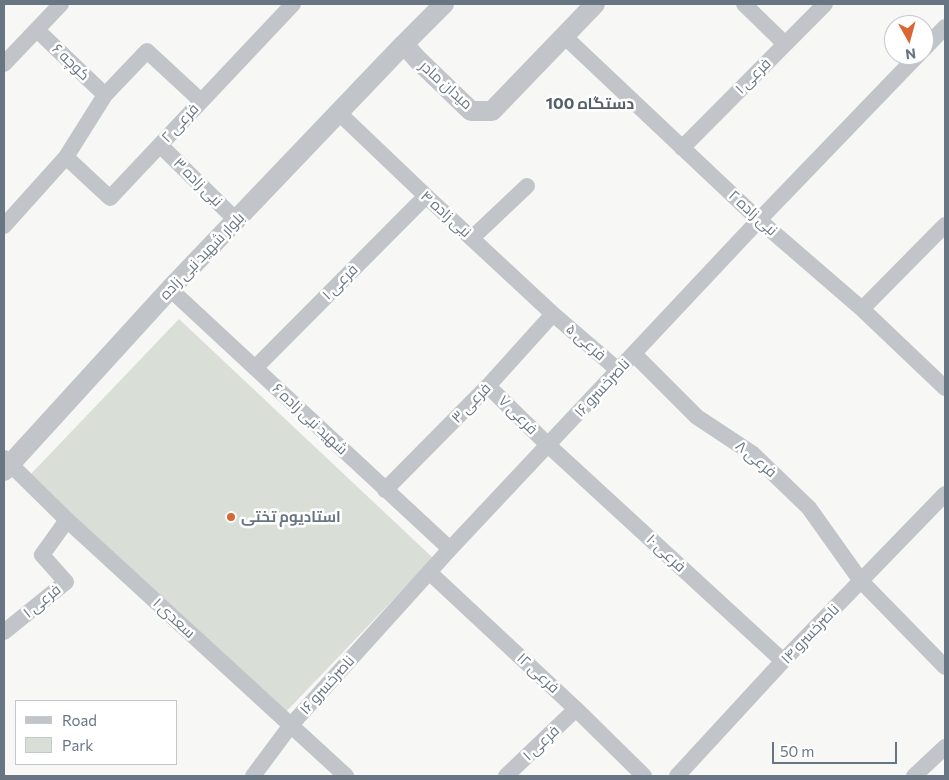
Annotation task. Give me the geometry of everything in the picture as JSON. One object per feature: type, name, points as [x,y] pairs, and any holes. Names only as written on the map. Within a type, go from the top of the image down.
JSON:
[{"type":"street","points":[[7,55],[37,30],[61,4]]},
{"type":"street","name":"فرعی ۲","points":[[66,157],[110,198],[293,4]]},
{"type":"street","points":[[404,44],[444,4]]},
{"type":"street","name":"میدان مادر","points":[[404,44],[471,111],[492,111],[595,4]]},
{"type":"street","points":[[744,4],[785,44]]},
{"type":"street","name":"فرعی ۱","points":[[682,148],[825,4]]},
{"type":"street","points":[[934,39],[945,27]]},
{"type":"street","name":"کوچه ۶","points":[[37,30],[105,95]]},
{"type":"street","name":"نبی زاده ۲","points":[[564,36],[759,220],[862,309],[945,388]]},
{"type":"street","name":"بلوار شهید نبی زاده","points":[[6,464],[404,44]]},
{"type":"street","points":[[4,226],[66,157],[105,95],[147,51],[201,101]]},
{"type":"street","name":"ناصرخسرو ۱۶","points":[[253,776],[291,725],[450,549],[759,220],[908,65]]},
{"type":"street","name":"نبی زاده ۴","points":[[339,113],[553,314]]},
{"type":"street","name":"نبی زاده ۳","points":[[160,144],[236,220]]},
{"type":"street","points":[[472,238],[527,186]]},
{"type":"street","name":"فرعی ۱","points":[[255,368],[426,196]]},
{"type":"street","points":[[862,309],[945,225]]},
{"type":"street","name":"شهید نبی زاده ۶","points":[[170,289],[450,549]]},
{"type":"street","name":"فرعی ۵","points":[[553,314],[618,370]]},
{"type":"street","name":"فرعی ۳","points":[[386,490],[488,386],[553,314]]},
{"type":"street","name":"فرعی ۸","points":[[634,354],[697,417],[754,454],[809,508],[861,581],[945,667]]},
{"type":"street","name":"فرعی ۷","points":[[488,386],[548,445]]},
{"type":"street","name":"فرعی ۱۰","points":[[548,445],[783,661]]},
{"type":"street","name":"سعدی ۱","points":[[6,464],[346,776]]},
{"type":"street","name":"ناصرخسرو ۱۴","points":[[677,776],[783,661],[945,494]]},
{"type":"street","name":"فرعی ۱","points":[[4,632],[66,582],[42,555],[67,520]]},
{"type":"street","name":"فرعی ۱۲","points":[[429,572],[576,709],[644,776]]},
{"type":"street","name":"فرعی ۱","points":[[506,776],[576,709]]},
{"type":"street","points":[[914,776],[945,747]]},
{"type":"green space","name":"استادیوم تختی","points":[[179,319],[433,558],[283,715],[29,476]]},
{"type":"place","name":"استادیوم تختی","points":[[231,517]]},
{"type":"district","name":"100 دستگاه","points":[[590,104]]}]
